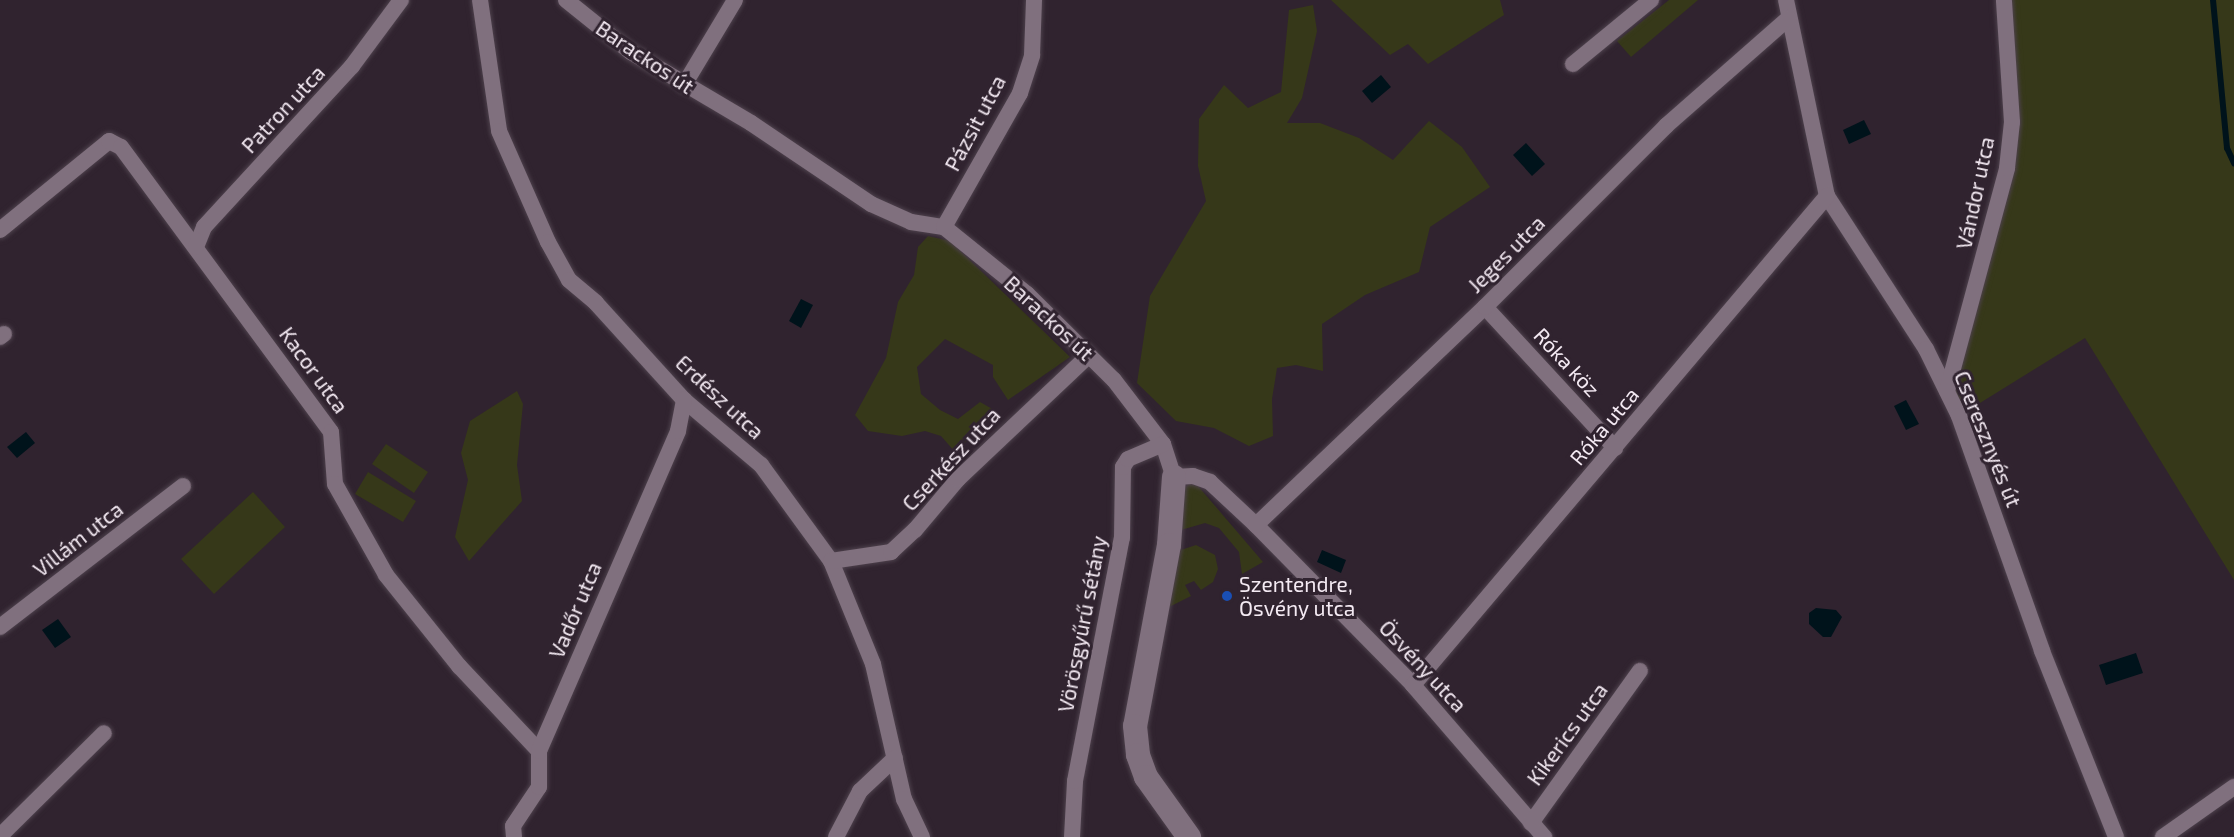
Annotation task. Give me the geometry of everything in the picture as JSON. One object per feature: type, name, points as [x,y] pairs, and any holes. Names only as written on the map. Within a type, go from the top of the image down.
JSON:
[{"type":"street","name":"Patron utca","points":[[196,247],[204,227],[352,66],[401,0]]},
{"type":"street","name":"Erdész utca","points":[[480,0],[499,131],[548,242],[569,280],[596,303],[684,400],[761,465],[831,561],[873,664],[904,799],[922,837]]},
{"type":"street","name":"Barackos út","points":[[566,0],[631,52],[684,86],[751,123],[872,204],[911,222],[944,228],[1027,294],[1089,355],[1114,380],[1163,444],[1174,477],[1169,545],[1135,726],[1146,777],[1189,837]]},
{"type":"street","points":[[684,86],[735,0]]},
{"type":"street","name":"Pázsit utca","points":[[944,228],[1020,93],[1032,55],[1034,0]]},
{"type":"street","points":[[1573,64],[1651,0]]},
{"type":"street","name":"Cseresznyés út","points":[[1786,0],[1827,196],[1926,349],[1947,391],[2042,651],[2116,837]]},
{"type":"street","name":"Vándor utca","points":[[1947,391],[2007,168],[2012,122],[2004,0]]},
{"type":"street","name":"Jeges utca","points":[[1256,525],[1485,307],[1666,124],[1789,18]]},
{"type":"street","name":"Kacor utca","points":[[0,230],[109,141],[121,147],[331,432],[335,484],[386,575],[459,666],[539,751]]},
{"type":"street","name":"Róka utca","points":[[1413,685],[1827,196]]},
{"type":"street","name":"Róka köz","points":[[1485,307],[1615,448]]},
{"type":"street","name":"Cserkész utca","points":[[831,561],[891,552],[915,530],[958,479],[1089,355]]},
{"type":"street","name":"Vadőr utca","points":[[514,837],[513,826],[539,787],[539,751],[678,430],[684,400]]},
{"type":"street","name":"Vörösgyűrű sétány","points":[[1072,837],[1075,781],[1122,538],[1123,467],[1128,459],[1163,444]]},
{"type":"street","name":"Ösvény utca","points":[[1174,477],[1193,476],[1210,483],[1256,525],[1413,685],[1544,837]]},
{"type":"street","name":"Villám utca","points":[[0,627],[183,486]]},
{"type":"street","name":"Kikerics utca","points":[[1531,823],[1640,671]]},
{"type":"street","points":[[0,836],[104,733]]},
{"type":"street","points":[[836,837],[860,791],[895,758]]},
{"type":"street","points":[[2163,837],[2234,787]]},
{"type":"green space","points":[[1331,0],[1500,0],[1504,15],[1428,64],[1408,44],[1390,55]]},
{"type":"green space","points":[[1669,0],[1698,0],[1631,57],[1617,41]]},
{"type":"green space","points":[[2004,0],[2234,0],[2234,580],[2085,338],[1959,416],[1947,391],[2007,168]]},
{"type":"green space","points":[[1313,5],[1317,31],[1302,98],[1287,123],[1320,123],[1359,138],[1393,160],[1429,121],[1462,147],[1490,187],[1430,227],[1419,272],[1365,295],[1322,324],[1323,371],[1296,365],[1277,368],[1272,399],[1273,436],[1249,446],[1214,428],[1176,421],[1137,383],[1150,296],[1206,201],[1198,166],[1199,119],[1224,85],[1248,108],[1281,92],[1289,10]]},
{"type":"green space","points":[[928,236],[950,241],[1070,357],[1008,400],[993,377],[993,365],[945,339],[917,367],[921,394],[940,410],[958,419],[980,402],[994,410],[956,453],[941,436],[925,431],[902,436],[868,431],[855,415],[886,358],[898,302],[914,275],[918,247]]},
{"type":"green space","points":[[517,391],[523,404],[517,465],[522,501],[469,561],[455,537],[468,480],[461,453],[470,421]]},
{"type":"green space","points":[[386,444],[428,472],[414,493],[372,464]]},
{"type":"green space","points":[[368,472],[416,501],[403,522],[355,494]]},
{"type":"green space","points":[[1189,484],[1198,486],[1263,562],[1242,574],[1239,552],[1219,528],[1205,523],[1181,530],[1181,491]]},
{"type":"green space","points":[[253,492],[285,527],[214,594],[181,559]]},
{"type":"green space","points":[[1196,545],[1215,555],[1218,569],[1213,582],[1201,590],[1194,581],[1185,585],[1191,596],[1163,610],[1175,552]]},
{"type":"water","points":[[1381,75],[1391,87],[1372,103],[1362,91]]},
{"type":"water","points":[[1864,120],[1871,134],[1849,144],[1843,130]]},
{"type":"water","points":[[1526,143],[1545,164],[1532,176],[1513,155]]},
{"type":"water","points":[[801,299],[813,305],[801,328],[789,321]]},
{"type":"water","points":[[1906,400],[1919,424],[1906,430],[1894,406]]},
{"type":"water","points":[[26,432],[35,443],[17,458],[7,447]]},
{"type":"water","points":[[1322,550],[1346,560],[1341,573],[1317,562]]},
{"type":"water","points":[[1816,608],[1836,610],[1842,617],[1831,637],[1823,637],[1809,624],[1809,613]]},
{"type":"water","points":[[58,619],[71,637],[55,648],[42,630]]},
{"type":"water","points":[[2136,653],[2143,673],[2106,685],[2099,665]]},
{"type":"waterway","points":[[2213,0],[2227,148],[2234,163]]},
{"type":"place","name":"Szentendre, Ösvény utca","points":[[1227,596]]}]
